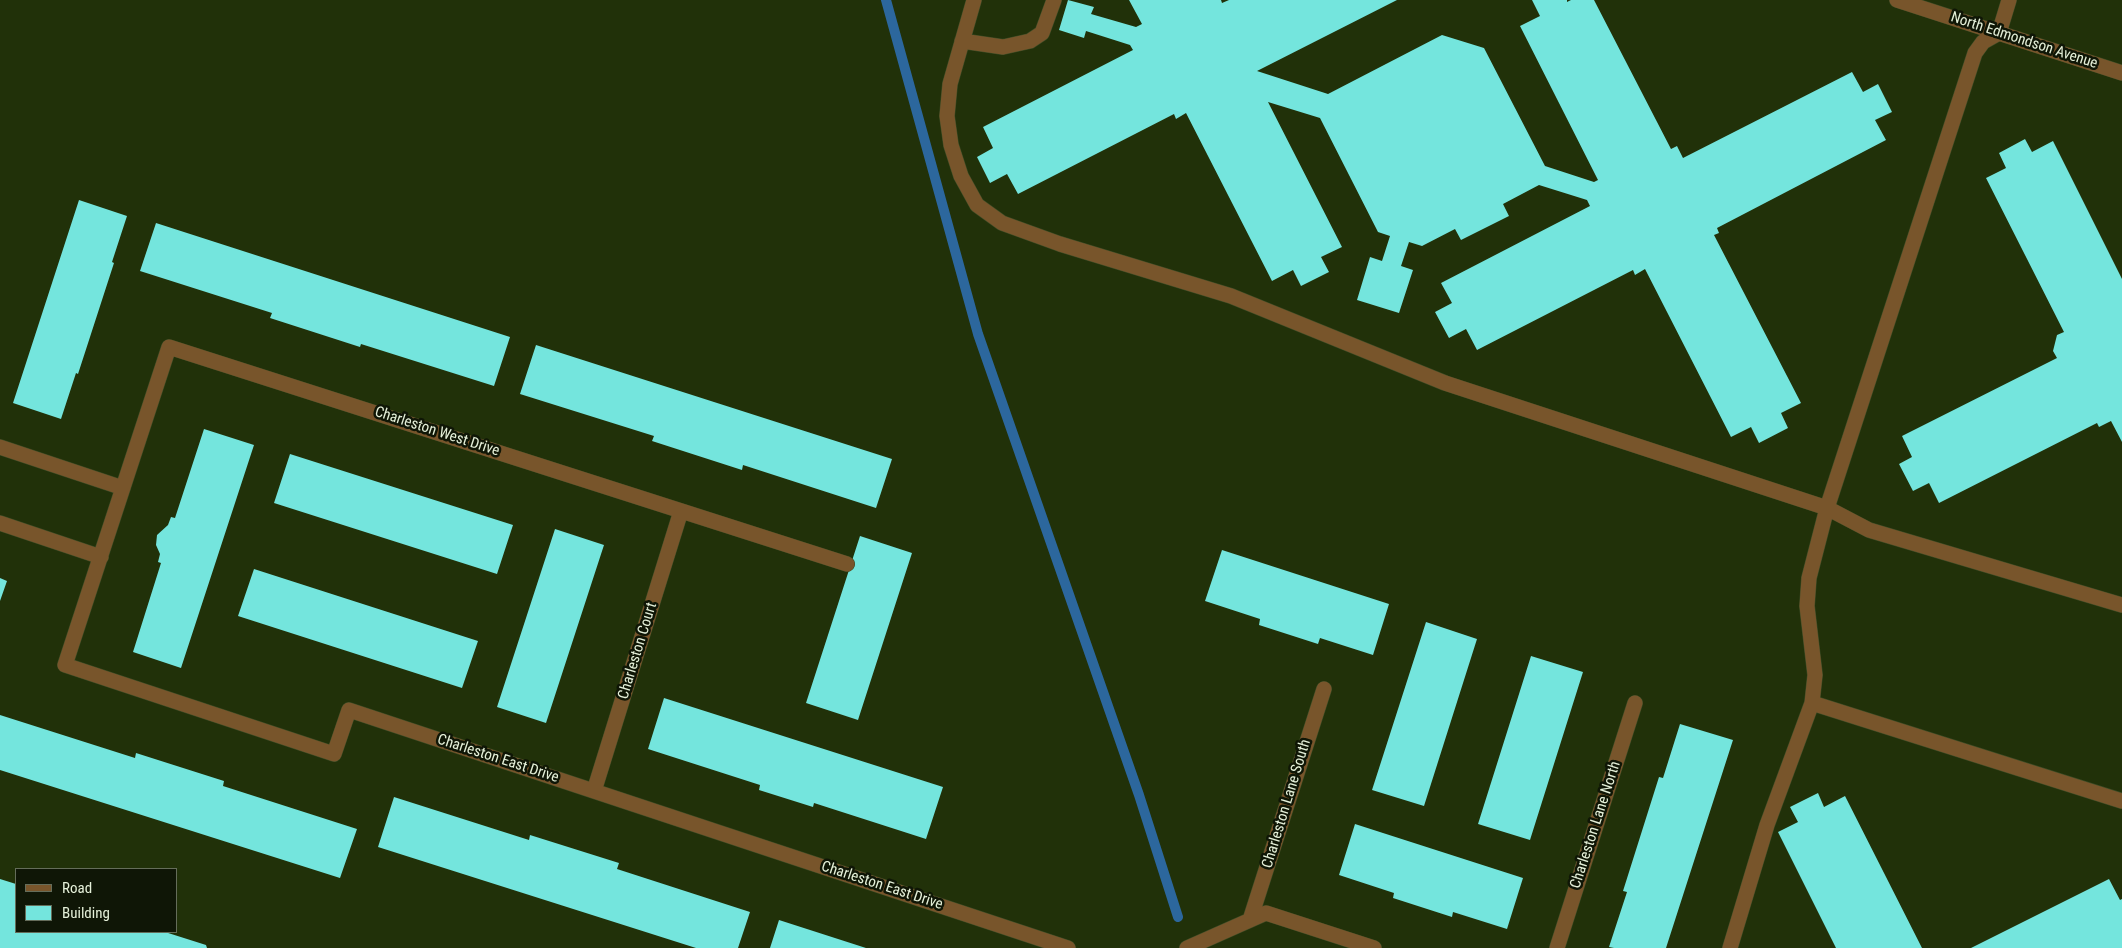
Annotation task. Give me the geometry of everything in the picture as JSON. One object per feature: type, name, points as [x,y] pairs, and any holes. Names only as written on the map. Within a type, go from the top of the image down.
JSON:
[{"type":"street","points":[[974,0],[950,84],[947,116],[952,146],[961,176],[977,205],[1002,223],[1060,244],[1231,296],[1445,383],[1827,508],[1869,530],[2122,605]]},
{"type":"street","points":[[962,41],[1004,47],[1030,41],[1042,33],[1050,16],[1054,0]]},
{"type":"street","name":"North Edmondson Avenue","points":[[1897,0],[2122,73]]},
{"type":"street","points":[[1730,948],[1767,825],[1812,703],[1815,675],[1808,606],[1809,578],[1827,508],[1975,53],[1983,42],[1999,33],[2009,0]]},
{"type":"street","name":"Charleston West Drive","points":[[101,557],[168,347],[847,564]]},
{"type":"street","points":[[0,447],[123,488]]},
{"type":"street","name":"Charleston Court","points":[[594,791],[681,511]]},
{"type":"street","points":[[0,523],[101,557]]},
{"type":"street","name":"Charleston East Drive","points":[[101,557],[65,665],[334,754],[349,710],[1068,948]]},
{"type":"street","name":"Charleston Lane South","points":[[1250,920],[1324,689]]},
{"type":"street","name":"Charleston Lane North","points":[[1557,948],[1635,703]]},
{"type":"street","points":[[1812,703],[2122,801]]},
{"type":"street","points":[[1187,948],[1266,913],[1374,948]]},
{"type":"building","points":[[1068,0],[1094,7],[1091,14],[1136,27],[1142,24],[1129,0],[1221,0],[1222,3],[1229,0],[1397,0],[1257,71],[1328,94],[1442,35],[1484,48],[1545,166],[1594,182],[1598,180],[1520,26],[1540,16],[1532,0],[1567,0],[1567,2],[1571,0],[1594,0],[1671,149],[1677,146],[1683,158],[1852,72],[1863,92],[1878,84],[1892,112],[1875,120],[1886,140],[1717,228],[1719,233],[1714,235],[1801,403],[1781,413],[1788,428],[1759,443],[1751,427],[1731,437],[1645,269],[1635,275],[1633,270],[1477,350],[1466,329],[1449,338],[1435,312],[1452,303],[1441,283],[1590,206],[1587,200],[1539,185],[1503,204],[1509,216],[1461,240],[1455,229],[1422,246],[1409,242],[1401,266],[1413,270],[1399,313],[1357,300],[1370,257],[1382,261],[1390,236],[1378,232],[1320,118],[1268,102],[1342,247],[1321,257],[1329,272],[1301,286],[1293,270],[1272,281],[1186,113],[1176,119],[1174,114],[1018,194],[1007,174],[990,183],[977,157],[993,148],[983,127],[1133,50],[1130,45],[1086,31],[1084,38],[1059,30]]},
{"type":"building","points":[[2025,139],[2032,152],[2053,141],[2122,279],[2122,442],[2111,421],[2099,427],[2097,423],[1939,503],[1929,483],[1913,491],[1899,464],[1912,457],[1902,436],[2057,358],[2053,351],[2057,335],[2064,332],[1986,178],[2006,168],[1999,153]]},
{"type":"building","points":[[79,200],[127,216],[112,262],[114,263],[78,374],[76,373],[61,419],[13,403]]},
{"type":"building","points":[[156,223],[510,337],[494,386],[361,344],[360,347],[270,318],[272,313],[140,271]]},
{"type":"building","points":[[536,345],[892,459],[876,508],[743,465],[742,470],[652,441],[654,436],[520,394]]},
{"type":"building","points":[[204,429],[254,445],[181,668],[133,652],[161,563],[158,562],[160,554],[156,545],[157,535],[168,525],[171,517],[175,518]]},
{"type":"building","points":[[290,454],[513,525],[497,574],[274,503]]},
{"type":"building","points":[[555,529],[604,545],[546,723],[497,707]]},
{"type":"building","points":[[860,536],[912,553],[858,720],[806,703]]},
{"type":"building","points":[[1222,550],[1389,604],[1373,655],[1320,638],[1318,644],[1259,625],[1260,619],[1205,601]]},
{"type":"building","points":[[254,569],[478,641],[462,688],[238,616]]},
{"type":"building","points":[[0,578],[7,581],[0,601]]},
{"type":"building","points":[[1426,622],[1477,639],[1424,806],[1372,790]]},
{"type":"building","points":[[1531,656],[1583,672],[1530,840],[1478,824]]},
{"type":"building","points":[[664,698],[943,787],[926,839],[814,803],[813,807],[759,790],[760,785],[648,749]]},
{"type":"building","points":[[0,715],[135,758],[136,753],[224,781],[223,786],[357,829],[340,878],[0,770]]},
{"type":"building","points":[[1680,724],[1733,740],[1666,948],[1609,947],[1627,892],[1623,891],[1659,777],[1663,778]]},
{"type":"building","points":[[1818,793],[1824,807],[1845,796],[1922,948],[1836,948],[1778,832],[1798,822],[1790,807]]},
{"type":"building","points":[[394,797],[529,840],[530,835],[619,863],[617,869],[750,912],[738,948],[696,948],[378,847]]},
{"type":"building","points":[[1355,824],[1523,878],[1507,929],[1453,912],[1452,917],[1393,898],[1394,893],[1339,875]]},
{"type":"building","points":[[0,879],[15,884],[15,933],[168,933],[206,945],[207,948],[0,948]]},
{"type":"building","points":[[2109,879],[2120,900],[2122,899],[2122,948],[1971,948]]},
{"type":"building","points":[[779,920],[866,948],[770,948]]},
{"type":"waterway","points":[[886,0],[978,334],[1139,795],[1178,917]]}]
